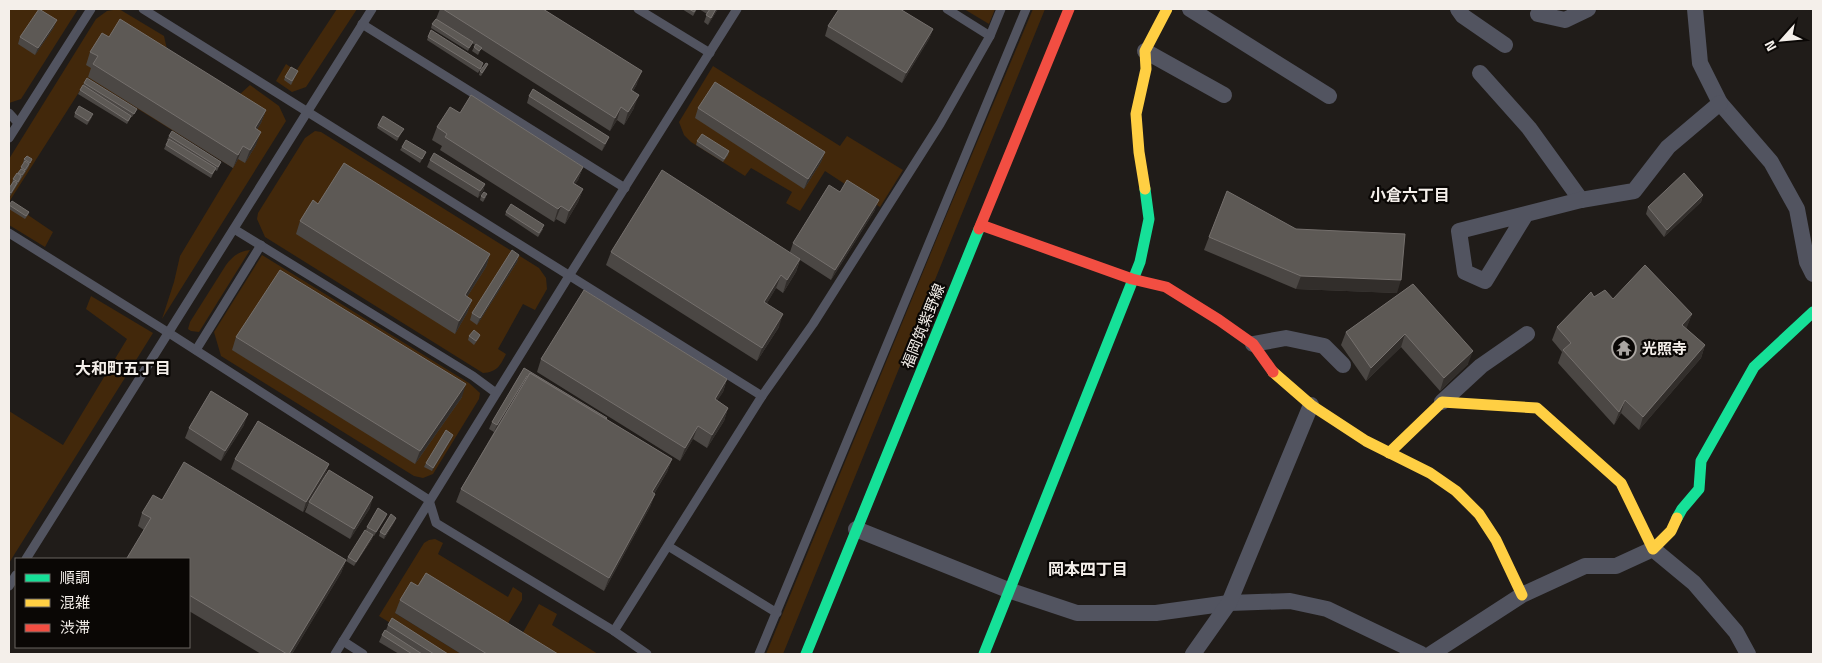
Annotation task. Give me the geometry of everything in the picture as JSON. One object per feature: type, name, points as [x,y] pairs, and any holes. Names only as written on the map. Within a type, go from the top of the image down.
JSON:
[{"type":"street","name":"福岡筑紫野線","points":[[806,654],[1069,9]]},
{"type":"street","points":[[984,654],[1140,262],[1149,219],[1139,152],[1136,114],[1146,69],[1144,51],[1167,9]]},
{"type":"street","points":[[1190,9],[1328,96]]},
{"type":"street","points":[[1458,9],[1463,16],[1505,45]]},
{"type":"street","points":[[1538,14],[1565,20],[1588,9]]},
{"type":"street","points":[[1695,9],[1700,64],[1720,103],[1771,162],[1797,209],[1811,265]]},
{"type":"street","points":[[1144,51],[1224,95]]},
{"type":"street","points":[[1480,73],[1529,128],[1581,200]]},
{"type":"street","points":[[1526,214],[1485,281],[1464,272],[1459,231],[1581,200],[1634,191],[1668,147],[1720,103]]},
{"type":"street","points":[[981,226],[1132,279],[1166,287],[1219,320],[1253,344],[1272,371],[1311,405],[1366,441],[1456,490],[1479,514],[1496,540],[1522,595]]},
{"type":"street","points":[[1431,654],[1522,595],[1585,566],[1616,566],[1652,549],[1671,531],[1682,509],[1699,489],[1701,461],[1754,367],[1813,312]]},
{"type":"street","points":[[1389,453],[1481,366],[1527,334]]},
{"type":"street","points":[[1253,344],[1286,338],[1324,346],[1343,365]]},
{"type":"street","points":[[1442,402],[1537,408],[1622,483],[1652,549],[1694,583],[1736,632],[1748,654]]},
{"type":"street","points":[[1193,654],[1229,603],[1311,405]]},
{"type":"street","points":[[856,529],[1008,590],[1077,613],[1156,613],[1229,603],[1290,601],[1327,609],[1420,654]]},
{"type":"lane","points":[[9,138],[90,9]]},
{"type":"lane","points":[[143,9],[762,396]]},
{"type":"lane","points":[[27,558],[372,9]]},
{"type":"lane","points":[[638,9],[710,53]]},
{"type":"lane","points":[[335,654],[737,9]]},
{"type":"lane","points":[[948,9],[990,36]]},
{"type":"lane","points":[[614,631],[762,396],[813,324],[940,124],[990,36],[1000,9]]},
{"type":"lane","points":[[759,654],[1026,9]]},
{"type":"lane","points":[[362,24],[625,188]]},
{"type":"lane","points":[[9,113],[18,123]]},
{"type":"lane","points":[[234,229],[473,376],[496,393]]},
{"type":"lane","points":[[9,233],[168,332],[430,500],[436,523],[614,631],[647,654]]},
{"type":"lane","points":[[196,350],[261,245]]},
{"type":"lane","points":[[668,546],[777,613]]},
{"type":"lane","points":[[343,642],[363,654]]},
{"type":"shaded area","points":[[9,9],[78,9],[21,99],[9,103]]},
{"type":"shaded area","points":[[119,9],[164,36],[171,67],[239,95],[250,85],[279,106],[286,121],[162,319],[180,256],[233,168],[88,78],[9,202],[9,159],[96,19],[107,11]]},
{"type":"shaded area","points":[[337,9],[357,9],[306,87],[292,92],[276,81],[286,64],[296,71]]},
{"type":"shaded area","points":[[964,9],[995,9],[989,24]]},
{"type":"shaded area","points":[[1033,9],[1045,9],[783,654],[766,654],[944,221]]},
{"type":"shaded area","points":[[713,66],[840,146],[847,136],[903,170],[880,207],[825,171],[800,211],[786,203],[792,192],[751,168],[745,176],[691,142],[684,135],[679,122]]},
{"type":"shaded area","points":[[315,131],[321,132],[539,268],[546,278],[547,289],[535,310],[523,304],[498,349],[506,354],[495,370],[483,373],[265,237],[257,219],[258,213],[305,138]]},
{"type":"shaded area","points":[[9,202],[53,232],[45,247],[9,225]]},
{"type":"shaded area","points":[[250,250],[199,332],[188,329],[190,322],[226,265],[236,255]]},
{"type":"shaded area","points":[[262,255],[469,383],[480,393],[479,399],[433,474],[423,478],[414,476],[221,356],[214,332]]},
{"type":"shaded area","points":[[91,296],[153,333],[9,563],[9,411],[63,445],[127,339],[86,309]]},
{"type":"shaded area","points":[[435,539],[443,543],[438,554],[508,597],[513,587],[522,593],[522,600],[501,635],[395,613],[461,654],[440,654],[379,616],[424,543]]},
{"type":"shaded area","points":[[539,604],[557,614],[552,625],[598,654],[532,654],[516,645]]},
{"type":"building","points":[[39,9],[57,20],[38,48],[20,37]]},
{"type":"building","points":[[443,9],[543,9],[642,71],[631,90],[639,95],[628,112],[621,107],[615,118]]},
{"type":"building","points":[[710,9],[716,9],[711,18],[706,15]]},
{"type":"building","points":[[839,9],[900,9],[933,29],[906,73],[828,26]]},
{"type":"building","points":[[120,19],[266,110],[255,128],[261,132],[250,150],[243,146],[238,155],[93,64],[98,56],[90,52],[102,33],[109,37]]},
{"type":"building","points":[[436,19],[473,42],[469,48],[432,24]]},
{"type":"building","points":[[431,30],[483,63],[480,69],[428,37]]},
{"type":"building","points":[[476,44],[482,48],[479,51],[474,47]]},
{"type":"building","points":[[486,63],[488,64],[482,73],[480,71]]},
{"type":"building","points":[[291,67],[298,71],[292,81],[285,77]]},
{"type":"building","points":[[87,78],[137,109],[134,114],[84,83]]},
{"type":"building","points":[[715,82],[825,152],[808,179],[698,108]]},
{"type":"building","points":[[83,85],[131,116],[128,121],[80,90]]},
{"type":"building","points":[[533,89],[609,137],[605,144],[529,96]]},
{"type":"building","points":[[471,95],[583,167],[573,183],[583,189],[569,211],[561,206],[558,209],[445,137],[447,134],[437,127],[450,107],[460,113]]},
{"type":"building","points":[[79,106],[93,114],[88,121],[75,113]]},
{"type":"building","points":[[383,116],[404,129],[398,137],[378,125]]},
{"type":"building","points":[[172,131],[221,162],[218,167],[169,136]]},
{"type":"building","points":[[702,134],[729,151],[724,159],[697,141]]},
{"type":"building","points":[[169,139],[216,168],[212,174],[166,145]]},
{"type":"building","points":[[406,140],[426,152],[422,159],[402,147]]},
{"type":"building","points":[[434,153],[485,184],[480,191],[430,160]]},
{"type":"building","points":[[27,156],[32,159],[30,163],[24,159]]},
{"type":"building","points":[[25,161],[29,164],[25,170],[21,167]]},
{"type":"building","points":[[344,163],[490,254],[465,295],[472,300],[459,321],[300,221],[313,200],[318,204]]},
{"type":"building","points":[[21,169],[25,171],[22,175],[18,173]]},
{"type":"building","points":[[662,170],[800,259],[787,280],[781,275],[764,302],[783,314],[762,348],[611,252]]},
{"type":"building","points":[[17,173],[21,176],[18,182],[13,179]]},
{"type":"building","points":[[1684,173],[1703,195],[1667,230],[1648,207]]},
{"type":"building","points":[[847,180],[879,200],[835,270],[793,243],[829,185],[840,192]]},
{"type":"building","points":[[14,181],[17,183],[11,193],[9,188]]},
{"type":"building","points":[[1227,191],[1296,229],[1405,234],[1401,280],[1301,276],[1209,237]]},
{"type":"building","points":[[484,192],[487,194],[484,198],[481,196]]},
{"type":"building","points":[[12,201],[29,212],[26,216],[9,205]]},
{"type":"building","points":[[511,204],[544,225],[539,233],[506,212]]},
{"type":"building","points":[[512,250],[519,255],[480,318],[472,313]]},
{"type":"building","name":"光照寺","points":[[1645,265],[1692,314],[1682,325],[1705,345],[1643,417],[1625,400],[1619,412],[1563,350],[1571,343],[1557,327],[1591,292],[1594,297],[1605,290],[1613,299]]},
{"type":"building","points":[[280,270],[466,384],[420,451],[236,337]]},
{"type":"building","points":[[1413,284],[1473,351],[1444,378],[1405,334],[1371,368],[1346,332]]},
{"type":"building","points":[[584,290],[727,379],[715,399],[728,408],[712,435],[698,426],[685,448],[541,359]]},
{"type":"building","points":[[474,330],[480,335],[476,341],[469,336]]},
{"type":"building","points":[[524,368],[607,418],[530,373],[497,425],[492,422]]},
{"type":"building","points":[[530,373],[672,459],[652,492],[655,494],[609,578],[461,489]]},
{"type":"building","points":[[211,391],[248,414],[225,451],[189,428]]},
{"type":"building","points":[[258,421],[329,464],[306,502],[235,459]]},
{"type":"building","points":[[446,430],[453,435],[433,468],[426,463]]},
{"type":"building","points":[[184,462],[346,560],[289,654],[190,596],[190,558],[127,558],[151,518],[142,513],[153,495],[162,500]]},
{"type":"building","points":[[329,470],[373,497],[354,529],[309,502]]},
{"type":"building","points":[[378,508],[387,514],[376,532],[367,527]]},
{"type":"building","points":[[391,514],[396,518],[385,535],[380,532]]},
{"type":"building","points":[[365,530],[373,535],[356,562],[348,557]]},
{"type":"building","points":[[426,573],[558,654],[487,654],[400,600],[411,582],[418,586]]},
{"type":"building","points":[[392,618],[448,654],[434,654],[388,625]]},
{"type":"building","points":[[385,630],[422,654],[412,654],[382,635]]},
{"type":"traffic: fast","points":[[984,654],[1140,262],[1149,219],[1145,189]]},
{"type":"traffic: fast","points":[[806,654],[979,229]]},
{"type":"traffic: fast","points":[[1677,518],[1699,489],[1701,461],[1754,367],[1813,312]]},
{"type":"traffic: slow","points":[[1145,189],[1139,152],[1136,114],[1146,69],[1145,51],[1167,9]]},
{"type":"traffic: slow","points":[[1273,372],[1311,405],[1366,441],[1430,473],[1456,491],[1479,514],[1496,540],[1522,595]]},
{"type":"traffic: slow","points":[[1389,453],[1442,402],[1537,408],[1621,483],[1653,549],[1671,531],[1677,518]]},
{"type":"traffic: jam","points":[[979,229],[1069,9]]},
{"type":"traffic: jam","points":[[981,225],[1132,279],[1166,287],[1253,344],[1273,372]]},
{"type":"place","name":"光照寺","points":[[1624,348]]},
{"type":"district","name":"小倉六丁目","points":[[1410,195]]},
{"type":"district","name":"大和町五丁目","points":[[123,368]]},
{"type":"district","name":"岡本四丁目","points":[[1088,569]]}]
